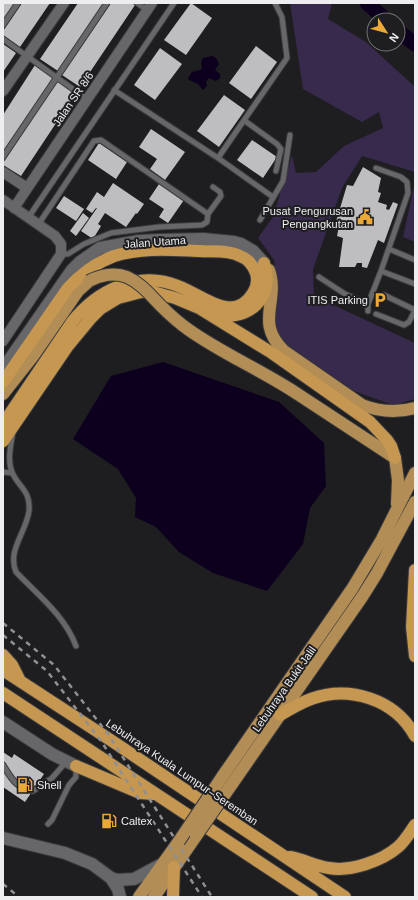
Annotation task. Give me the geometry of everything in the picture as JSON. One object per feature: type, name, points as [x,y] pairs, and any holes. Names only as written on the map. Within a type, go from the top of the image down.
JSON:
[{"type":"highway","points":[[3,382],[68,288],[89,268],[100,262],[114,256],[146,250],[230,252],[244,258],[253,267],[256,277],[256,290],[246,301],[233,307],[221,306],[188,290],[169,283],[148,280],[118,286],[95,298],[72,322],[8,425],[3,442]]},
{"type":"highway","points":[[8,425],[82,328],[100,309],[118,298],[141,292],[153,292],[175,298],[199,308],[225,316],[236,316],[249,310],[258,302],[265,290],[267,275],[264,263]]},
{"type":"highway","points":[[264,263],[267,266],[272,280],[269,319],[270,330],[275,341],[284,351],[362,405],[375,410],[392,412],[415,408]]},
{"type":"highway","points":[[3,394],[78,291],[95,277],[120,275],[132,279],[140,284],[178,321],[200,338],[275,379],[395,458]]},
{"type":"highway","points":[[199,308],[263,347],[370,422],[381,432],[391,446],[395,458],[398,480],[397,510]]},
{"type":"highway","name":"Lebuhraya Bukit Jalil","points":[[139,897],[162,864],[183,844],[227,781],[349,594],[382,539],[415,473]]},
{"type":"highway","name":"Lebuhraya Bukit Jalil","points":[[227,781],[280,715],[377,574],[415,502]]},
{"type":"highway","points":[[415,570],[412,627],[415,656]]},
{"type":"highway","points":[[3,655],[12,665],[20,680]]},
{"type":"highway","name":"Lebuhraya Kuala Lumpur–Seremban","points":[[3,670],[345,897]]},
{"type":"highway","points":[[3,693],[312,897]]},
{"type":"highway","points":[[280,715],[312,698],[342,694],[361,695],[380,702],[396,712],[408,724],[415,736]]},
{"type":"highway","points":[[71,764],[140,793],[157,795]]},
{"type":"highway","points":[[285,857],[297,858],[331,868],[350,867],[363,864],[376,860],[398,847],[415,824]]},
{"type":"highway","name":"Lebuhraya Bukit Jalil","points":[[154,897],[174,867],[183,844]]},
{"type":"highway","points":[[174,867],[174,897]]},
{"type":"street","points":[[3,91],[64,3]]},
{"type":"street","name":"Jalan SR 8/6","points":[[14,208],[150,7]]},
{"type":"street","points":[[3,172],[27,188]]},
{"type":"street","points":[[3,200],[55,236],[61,244],[61,254],[3,341]]},
{"type":"street","name":"Jalan Utama","points":[[3,369],[72,270],[80,262],[100,248],[139,241],[203,239],[241,244],[253,251],[264,263]]},
{"type":"street","points":[[3,722],[52,754],[71,764]]},
{"type":"street","points":[[3,838],[65,852],[92,864],[111,878],[118,889],[120,897]]},
{"type":"street","points":[[111,878],[122,880],[134,879],[162,864]]},
{"type":"lane","points":[[3,25],[18,3]]},
{"type":"lane","points":[[3,157],[107,3]]},
{"type":"lane","points":[[137,3],[150,7]]},
{"type":"lane","points":[[28,218],[174,3]]},
{"type":"lane","points":[[218,158],[287,58],[282,17],[275,3]]},
{"type":"lane","points":[[3,39],[87,99]]},
{"type":"lane","points":[[114,90],[218,158],[273,197]]},
{"type":"lane","points":[[245,120],[281,148],[276,171]]},
{"type":"lane","points":[[260,220],[283,181],[290,135]]},
{"type":"lane","points":[[38,224],[94,141],[101,140],[208,214]]},
{"type":"lane","points":[[368,311],[368,304],[408,193],[407,182],[402,177],[376,168]]},
{"type":"lane","points":[[61,254],[68,254],[84,244],[111,233],[159,227],[202,225],[207,222],[208,214],[221,196],[220,192],[213,187]]},
{"type":"lane","points":[[389,249],[415,260]]},
{"type":"lane","points":[[381,271],[415,284]]},
{"type":"lane","points":[[319,277],[345,294],[368,304]]},
{"type":"lane","points":[[376,314],[404,325],[409,322],[415,310],[384,295]]},
{"type":"lane","points":[[8,425],[10,464],[12,473],[25,491],[29,509],[27,521],[12,559],[13,565],[16,572],[51,607],[64,623],[76,646]]},
{"type":"lane","points":[[3,472],[12,473]]},
{"type":"lane","points":[[3,765],[13,782],[25,790],[33,791],[71,764],[76,777],[69,784],[52,820],[48,824]]},
{"type":"shaded area","points":[[290,3],[332,3],[328,19],[366,42],[366,52],[377,52],[415,87],[415,172],[362,156],[342,188],[313,269],[314,296],[415,343],[415,399],[393,405],[354,391],[280,340],[273,319],[278,283],[274,260],[258,238],[273,217],[292,155],[296,173],[316,172],[344,146],[383,128],[379,112],[362,122],[303,89]]},
{"type":"shaded area","points":[[212,56],[216,58],[219,64],[215,70],[220,74],[220,78],[216,81],[209,78],[206,82],[207,86],[203,90],[198,84],[189,80],[188,78],[192,72],[202,69],[201,62],[203,58]]},
{"type":"shaded area","points":[[415,182],[415,242],[403,237]]},
{"type":"shaded area","points":[[163,362],[279,402],[324,443],[326,486],[310,508],[303,544],[267,591],[213,573],[179,552],[156,527],[135,517],[136,498],[118,469],[73,439],[111,376]]},
{"type":"building","points":[[3,3],[17,3],[3,24]]},
{"type":"building","points":[[22,3],[50,3],[20,47],[3,35],[3,31]]},
{"type":"building","points":[[78,3],[104,3],[58,71],[40,59]]},
{"type":"building","points":[[111,3],[132,3],[135,5],[80,87],[62,75]]},
{"type":"building","points":[[191,3],[212,18],[186,55],[164,40]]},
{"type":"building","points":[[3,44],[16,53],[3,72]]},
{"type":"building","points":[[256,46],[277,62],[251,99],[229,83]]},
{"type":"building","points":[[160,48],[182,64],[155,100],[134,85]]},
{"type":"building","points":[[35,65],[54,78],[3,156],[3,115]]},
{"type":"building","points":[[57,81],[76,93],[21,176],[3,165],[3,163]]},
{"type":"building","points":[[224,95],[245,110],[219,147],[197,131]]},
{"type":"building","points":[[151,129],[185,152],[165,180],[150,169],[157,159],[139,147]]},
{"type":"building","points":[[252,140],[277,157],[263,178],[237,160]]},
{"type":"building","points":[[99,143],[127,162],[116,179],[88,160]]},
{"type":"building","name":"Pusat Pengurusan Pengangkutan","points":[[363,167],[381,178],[378,192],[381,193],[378,202],[387,205],[386,209],[389,210],[393,202],[398,204],[384,243],[378,240],[367,268],[362,267],[362,263],[357,263],[355,267],[339,267],[343,238],[337,236],[339,226],[335,225],[347,185],[353,186]]},
{"type":"building","points":[[113,183],[144,204],[126,227],[105,213],[98,224],[101,226],[93,239],[81,231],[97,208],[92,213],[86,209],[97,192],[104,197]]},
{"type":"building","points":[[159,184],[184,200],[168,223],[159,217],[164,209],[149,199]]},
{"type":"building","points":[[64,196],[84,209],[76,221],[56,208]]},
{"type":"building","points":[[83,213],[89,218],[76,236],[70,231]]},
{"type":"building","points":[[3,752],[12,758],[14,754],[44,774],[25,802],[3,787]]},
{"type":"waterway","points":[[367,3],[377,12]]},
{"type":"waterway","points":[[406,37],[415,44]]},
{"type":"railway","points":[[3,623],[54,665],[108,734],[212,897]]},
{"type":"railway","points":[[3,635],[47,671],[101,741],[202,897]]},
{"type":"railway","points":[[3,884],[19,897]]},
{"type":"place","name":"Pusat Pengurusan Pengangkutan","points":[[365,217]]},
{"type":"place","name":"ITIS Parking","points":[[380,300]]},
{"type":"place","name":"Shell","points":[[25,785]]},
{"type":"place","name":"Caltex","points":[[109,821]]}]
